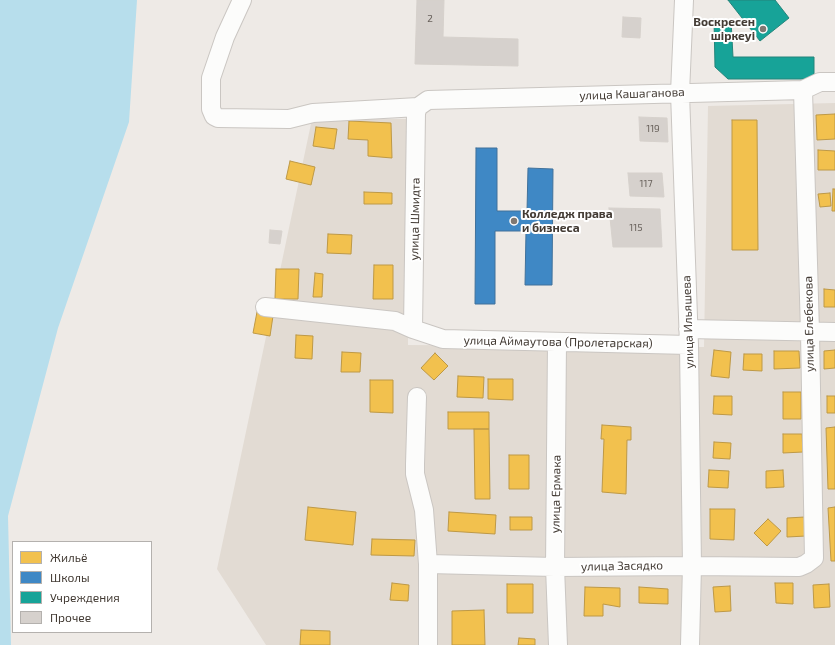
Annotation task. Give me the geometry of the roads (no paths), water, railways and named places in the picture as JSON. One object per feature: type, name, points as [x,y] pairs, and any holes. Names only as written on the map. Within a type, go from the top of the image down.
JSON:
[{"type":"street","name":"улица Кашаганова","points":[[242,0],[225,37],[211,78],[211,109],[214,116],[218,118],[289,119],[313,113],[423,103],[680,92],[803,90],[820,82],[835,82]]},
{"type":"street","name":"улица Ильяшева","points":[[684,0],[680,92],[689,337],[692,566],[690,645]]},
{"type":"street","name":"улица Елебекова","points":[[803,90],[810,332],[814,558]]},
{"type":"street","name":"улица Шмидта","points":[[420,332],[416,113],[423,103]]},
{"type":"street","name":"улица Аймаутова (Пролетарская)","points":[[265,307],[395,322],[420,332],[444,339],[557,343],[835,332]]},
{"type":"street","name":"улица Ермака","points":[[557,343],[555,567],[558,645]]},
{"type":"street","points":[[416,397],[415,474],[424,510],[428,564],[428,645]]},
{"type":"street","name":"улица Засядко","points":[[428,564],[555,567],[799,567],[814,558]]},
{"type":"water","points":[[0,0],[137,0],[129,122],[58,328],[8,516],[11,645],[0,645]]},
{"type":"place","name":"Воскресен шіркеуі","points":[[763,29]]},
{"type":"place","name":"Колледж права и бизнеса","points":[[514,221]]}]
